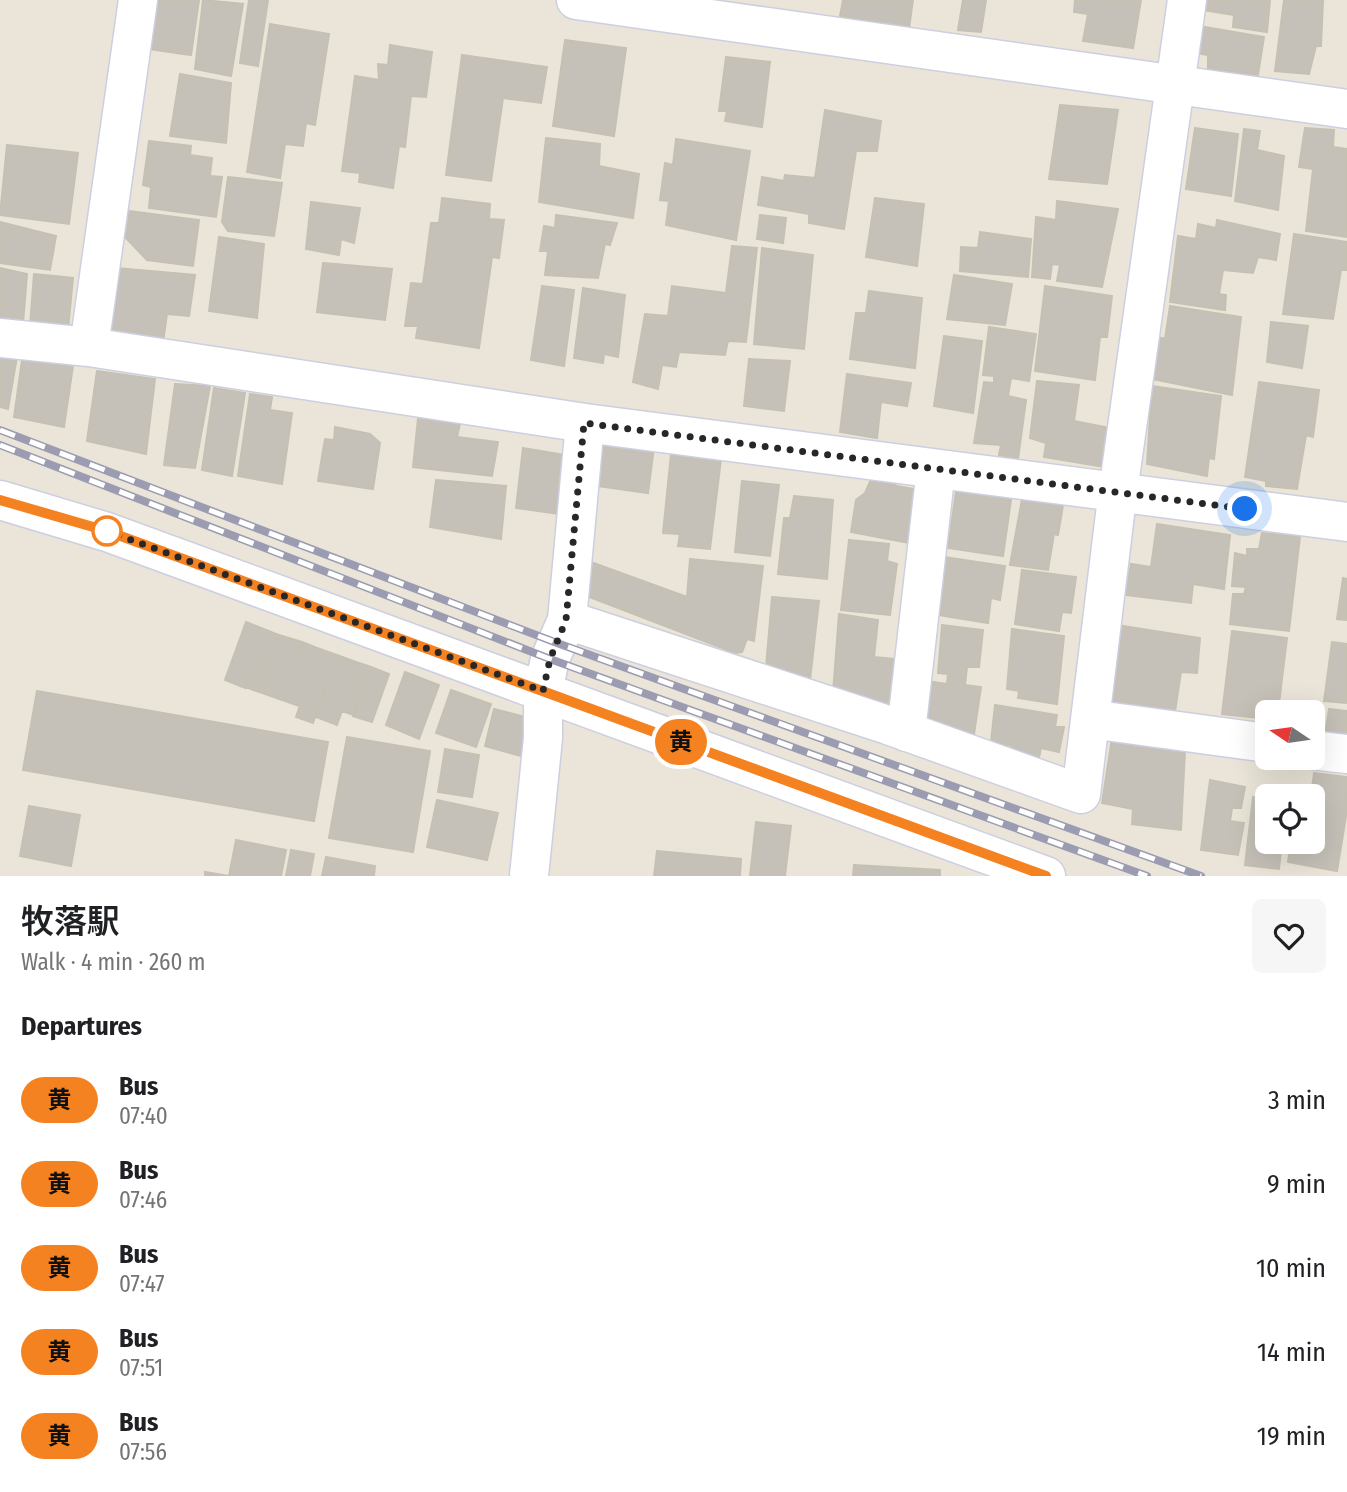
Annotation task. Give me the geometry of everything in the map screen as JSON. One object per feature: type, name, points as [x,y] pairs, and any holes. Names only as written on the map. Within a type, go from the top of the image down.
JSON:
[{"type":"street","points":[[89,347],[138,0]]},
{"type":"street","points":[[576,0],[1347,109]]},
{"type":"street","points":[[566,620],[906,732],[1081,794],[1118,493],[1186,0]]},
{"type":"street","points":[[0,338],[89,347],[584,423],[1347,522]]},
{"type":"street","points":[[528,876],[543,737],[543,691],[550,659],[566,620],[584,423]]},
{"type":"street","points":[[906,732],[936,469]]},
{"type":"street","points":[[0,500],[107,531],[1031,873]]},
{"type":"street","points":[[1090,719],[1255,741]]},
{"type":"street","points":[[1325,751],[1347,754]]},
{"type":"building","points":[[154,0],[199,0],[191,55],[148,49]]},
{"type":"building","points":[[203,0],[243,4],[231,76],[195,69]]},
{"type":"building","points":[[249,0],[268,0],[258,66],[240,63]]},
{"type":"building","points":[[843,0],[913,0],[909,28],[840,16]]},
{"type":"building","points":[[963,0],[986,0],[981,32],[958,30]]},
{"type":"building","points":[[1075,0],[1141,0],[1133,48],[1083,41],[1088,14],[1074,12]]},
{"type":"building","points":[[1203,0],[1270,0],[1267,32],[1233,27],[1234,15],[1202,10]]},
{"type":"building","points":[[1284,0],[1323,0],[1321,46],[1316,46],[1309,74],[1275,71]]},
{"type":"building","points":[[270,24],[329,34],[315,125],[306,123],[303,146],[285,144],[280,178],[247,172]]},
{"type":"building","points":[[1199,26],[1264,37],[1258,75],[1208,69],[1208,55],[1196,53]]},
{"type":"building","points":[[565,40],[626,48],[614,136],[553,126]]},
{"type":"building","points":[[390,45],[432,52],[426,97],[411,96],[405,147],[399,146],[393,188],[359,182],[360,173],[342,171],[355,76],[379,80],[378,64],[388,65]]},
{"type":"building","points":[[462,55],[547,67],[541,103],[503,98],[491,181],[446,175]]},
{"type":"building","points":[[726,57],[770,62],[762,127],[725,121],[727,111],[719,111]]},
{"type":"building","points":[[180,74],[231,83],[226,143],[170,136]]},
{"type":"building","points":[[1060,105],[1118,110],[1107,184],[1049,179]]},
{"type":"building","points":[[825,110],[881,121],[877,151],[856,151],[844,229],[809,223],[809,214],[758,205],[762,177],[784,181],[785,175],[815,178]]},
{"type":"building","points":[[1195,128],[1238,134],[1231,196],[1186,189]]},
{"type":"building","points":[[1305,128],[1334,130],[1333,147],[1347,149],[1347,237],[1306,231],[1313,169],[1299,167]]},
{"type":"building","points":[[1244,129],[1260,131],[1257,150],[1284,156],[1278,210],[1235,201]]},
{"type":"building","points":[[546,138],[600,144],[599,166],[639,174],[633,218],[539,202]]},
{"type":"building","points":[[676,139],[750,151],[736,240],[666,225],[669,201],[660,200],[665,163],[673,165]]},
{"type":"building","points":[[149,141],[191,146],[190,155],[212,158],[210,176],[222,177],[216,217],[149,208],[151,187],[143,185]]},
{"type":"building","points":[[7,145],[78,153],[69,224],[0,215]]},
{"type":"building","points":[[228,177],[282,183],[274,236],[228,231],[222,222]]},
{"type":"building","points":[[442,198],[490,204],[489,219],[504,220],[499,258],[492,257],[479,348],[416,338],[418,326],[405,326],[411,283],[423,284],[431,223],[439,223]]},
{"type":"building","points":[[875,198],[924,204],[917,266],[866,257]]},
{"type":"building","points":[[1057,201],[1118,209],[1102,287],[1057,281],[1060,265],[1052,264],[1050,279],[1032,277],[1036,217],[1056,220]]},
{"type":"building","points":[[311,202],[360,208],[354,243],[341,239],[339,255],[306,249]]},
{"type":"building","points":[[129,211],[199,220],[193,266],[147,260],[123,235]]},
{"type":"building","points":[[556,215],[617,223],[610,245],[605,244],[598,278],[545,275],[548,251],[540,251],[544,226],[555,228]]},
{"type":"building","points":[[760,215],[786,218],[783,243],[757,239]]},
{"type":"building","points":[[1217,220],[1280,234],[1276,260],[1258,257],[1253,273],[1223,270],[1219,294],[1226,295],[1225,310],[1170,302],[1178,236],[1196,239],[1198,224],[1216,228]]},
{"type":"building","points":[[0,222],[56,236],[50,270],[0,263]]},
{"type":"building","points":[[980,232],[1031,239],[1028,277],[960,271],[961,247],[978,248]]},
{"type":"building","points":[[1294,234],[1347,242],[1347,270],[1341,270],[1333,319],[1283,314]]},
{"type":"building","points":[[219,237],[264,244],[257,318],[209,311]]},
{"type":"building","points":[[732,246],[757,248],[746,342],[728,341],[725,355],[679,352],[676,367],[662,365],[658,389],[633,382],[645,314],[668,316],[672,286],[726,293]]},
{"type":"building","points":[[762,248],[813,255],[804,349],[754,344]]},
{"type":"building","points":[[323,263],[392,269],[385,320],[317,312]]},
{"type":"building","points":[[0,268],[27,274],[23,323],[0,319]]},
{"type":"building","points":[[116,268],[195,275],[189,316],[167,314],[163,342],[106,331]]},
{"type":"building","points":[[34,274],[73,278],[68,330],[30,326]]},
{"type":"building","points":[[954,275],[1012,284],[1005,325],[947,319]]},
{"type":"building","points":[[542,286],[574,290],[564,366],[531,360]]},
{"type":"building","points":[[1045,286],[1112,296],[1107,337],[1100,337],[1095,380],[1035,371]]},
{"type":"building","points":[[583,288],[625,295],[618,357],[604,354],[603,363],[574,358]]},
{"type":"building","points":[[869,291],[922,298],[915,368],[850,359],[856,313],[866,313]]},
{"type":"building","points":[[1170,306],[1241,317],[1232,395],[1152,379],[1158,337],[1165,339]]},
{"type":"building","points":[[1271,322],[1308,326],[1302,368],[1267,362]]},
{"type":"building","points":[[989,327],[1036,334],[1029,381],[1011,378],[1008,396],[1026,400],[1018,459],[999,455],[1001,445],[974,443],[984,382],[994,383],[994,376],[983,375]]},
{"type":"building","points":[[944,336],[982,341],[973,413],[934,406]]},
{"type":"building","points":[[0,349],[18,351],[8,409],[0,407]]},
{"type":"building","points":[[23,353],[74,359],[64,427],[14,417]]},
{"type":"building","points":[[749,359],[790,361],[784,411],[744,406]]},
{"type":"building","points":[[97,371],[155,379],[146,454],[87,441]]},
{"type":"building","points":[[847,374],[911,383],[907,406],[881,402],[877,438],[840,432]]},
{"type":"building","points":[[1037,381],[1079,385],[1074,421],[1110,428],[1105,467],[1044,457],[1046,443],[1030,438]]},
{"type":"building","points":[[1259,382],[1319,390],[1313,437],[1306,435],[1297,489],[1266,486],[1266,481],[1245,477]]},
{"type":"building","points":[[175,384],[210,386],[195,468],[164,465]]},
{"type":"building","points":[[1152,386],[1221,396],[1214,459],[1209,458],[1207,476],[1147,464]]},
{"type":"building","points":[[214,388],[245,393],[232,476],[202,470]]},
{"type":"building","points":[[250,394],[272,397],[270,410],[292,413],[282,484],[238,476]]},
{"type":"building","points":[[419,409],[462,415],[457,437],[498,442],[492,476],[413,467]]},
{"type":"building","points":[[335,427],[370,434],[380,443],[373,489],[318,481],[325,439],[334,440]]},
{"type":"building","points":[[604,439],[654,447],[648,493],[590,485]]},
{"type":"building","points":[[523,448],[565,455],[560,514],[516,508]]},
{"type":"building","points":[[671,454],[721,459],[710,549],[678,546],[680,534],[663,533]]},
{"type":"building","points":[[873,475],[894,480],[896,486],[926,491],[920,545],[851,532],[856,500],[865,493]]},
{"type":"building","points":[[436,480],[506,486],[501,539],[430,527]]},
{"type":"building","points":[[742,481],[779,485],[770,556],[735,552]]},
{"type":"building","points":[[957,485],[1012,493],[1003,556],[948,548]]},
{"type":"building","points":[[794,496],[833,500],[827,579],[778,574],[784,518],[790,518]]},
{"type":"building","points":[[1022,499],[1063,505],[1058,535],[1054,534],[1048,570],[1010,565]]},
{"type":"building","points":[[1157,524],[1230,535],[1224,589],[1193,584],[1191,603],[1125,595],[1131,564],[1151,567]]},
{"type":"building","points":[[1262,533],[1300,537],[1289,631],[1230,624],[1233,594],[1244,594],[1246,587],[1232,586],[1235,553],[1247,556],[1247,549],[1259,549]]},
{"type":"building","points":[[849,540],[889,544],[887,561],[897,564],[890,615],[841,610]]},
{"type":"building","points":[[944,557],[1005,566],[1000,600],[991,598],[988,623],[938,615]]},
{"type":"building","points":[[690,559],[763,566],[754,641],[747,639],[742,652],[735,653],[587,596],[588,561],[687,597]]},
{"type":"building","points":[[1022,570],[1076,577],[1071,613],[1062,612],[1059,631],[1015,624]]},
{"type":"building","points":[[1343,578],[1347,579],[1347,620],[1337,619]]},
{"type":"building","points":[[772,597],[819,601],[810,680],[766,667]]},
{"type":"building","points":[[839,614],[878,620],[874,657],[894,659],[889,704],[833,693]]},
{"type":"building","points":[[246,622],[266,630],[245,688],[225,680]]},
{"type":"building","points":[[942,625],[983,630],[979,667],[967,667],[965,685],[981,687],[973,741],[922,731],[926,681],[947,684],[948,674],[938,673]]},
{"type":"building","points":[[1123,626],[1200,638],[1197,673],[1181,672],[1174,718],[1111,707]]},
{"type":"building","points":[[1012,629],[1064,636],[1057,704],[1018,698],[1019,691],[1007,689]]},
{"type":"building","points":[[266,630],[279,635],[259,692],[245,687]]},
{"type":"building","points":[[1232,631],[1287,638],[1279,700],[1255,700],[1255,718],[1222,714]]},
{"type":"building","points":[[279,635],[302,642],[282,700],[259,692]]},
{"type":"building","points":[[302,642],[320,649],[299,706],[282,700]]},
{"type":"building","points":[[1332,642],[1347,644],[1347,703],[1324,700]]},
{"type":"building","points":[[320,649],[337,655],[313,723],[296,717]]},
{"type":"building","points":[[337,655],[359,663],[337,725],[316,717]]},
{"type":"building","points":[[359,663],[371,667],[354,715],[342,711]]},
{"type":"building","points":[[371,667],[389,674],[372,722],[353,716]]},
{"type":"building","points":[[405,672],[439,685],[419,739],[386,725]]},
{"type":"building","points":[[451,690],[491,704],[476,747],[436,733]]},
{"type":"building","points":[[37,691],[328,742],[314,821],[23,770]]},
{"type":"building","points":[[995,705],[1057,715],[1055,727],[1064,727],[1059,752],[1041,748],[1036,772],[1008,763],[1012,746],[991,742]]},
{"type":"building","points":[[494,709],[525,717],[521,729],[538,734],[532,759],[485,746]]},
{"type":"building","points":[[1329,709],[1347,711],[1347,745],[1325,742]]},
{"type":"building","points":[[347,737],[430,751],[413,852],[329,838]]},
{"type":"building","points":[[1112,738],[1185,750],[1181,830],[1132,824],[1133,809],[1102,803]]},
{"type":"building","points":[[445,749],[479,755],[472,797],[438,792]]},
{"type":"building","points":[[1314,773],[1347,777],[1347,810],[1337,871],[1288,862],[1289,854],[1325,854],[1325,784],[1313,784]]},
{"type":"building","points":[[1210,780],[1245,787],[1241,808],[1232,808],[1230,821],[1244,823],[1238,855],[1201,850]]},
{"type":"building","points":[[1253,797],[1255,854],[1281,854],[1279,869],[1245,865]]},
{"type":"building","points":[[437,800],[498,813],[487,860],[427,847]]},
{"type":"building","points":[[29,806],[80,815],[71,866],[20,856]]},
{"type":"building","points":[[756,822],[791,826],[785,876],[750,876]]},
{"type":"building","points":[[236,840],[286,850],[281,876],[229,876]]},
{"type":"building","points":[[291,850],[314,854],[310,876],[286,876]]},
{"type":"building","points":[[657,851],[741,859],[740,876],[654,876]]},
{"type":"building","points":[[326,857],[375,866],[374,876],[322,876]]},
{"type":"building","points":[[854,865],[940,870],[940,876],[853,876]]},
{"type":"building","points":[[205,872],[229,876],[205,876]]},
{"type":"railway","points":[[0,430],[557,643],[1201,876]]},
{"type":"railway","points":[[0,445],[550,659],[1147,876]]},
{"type":"bus line","name":"黄","points":[[0,500],[107,531],[1046,876]]},
{"type":"route","points":[[107,531],[543,691],[550,659],[566,620],[584,423],[1245,509]]}]
